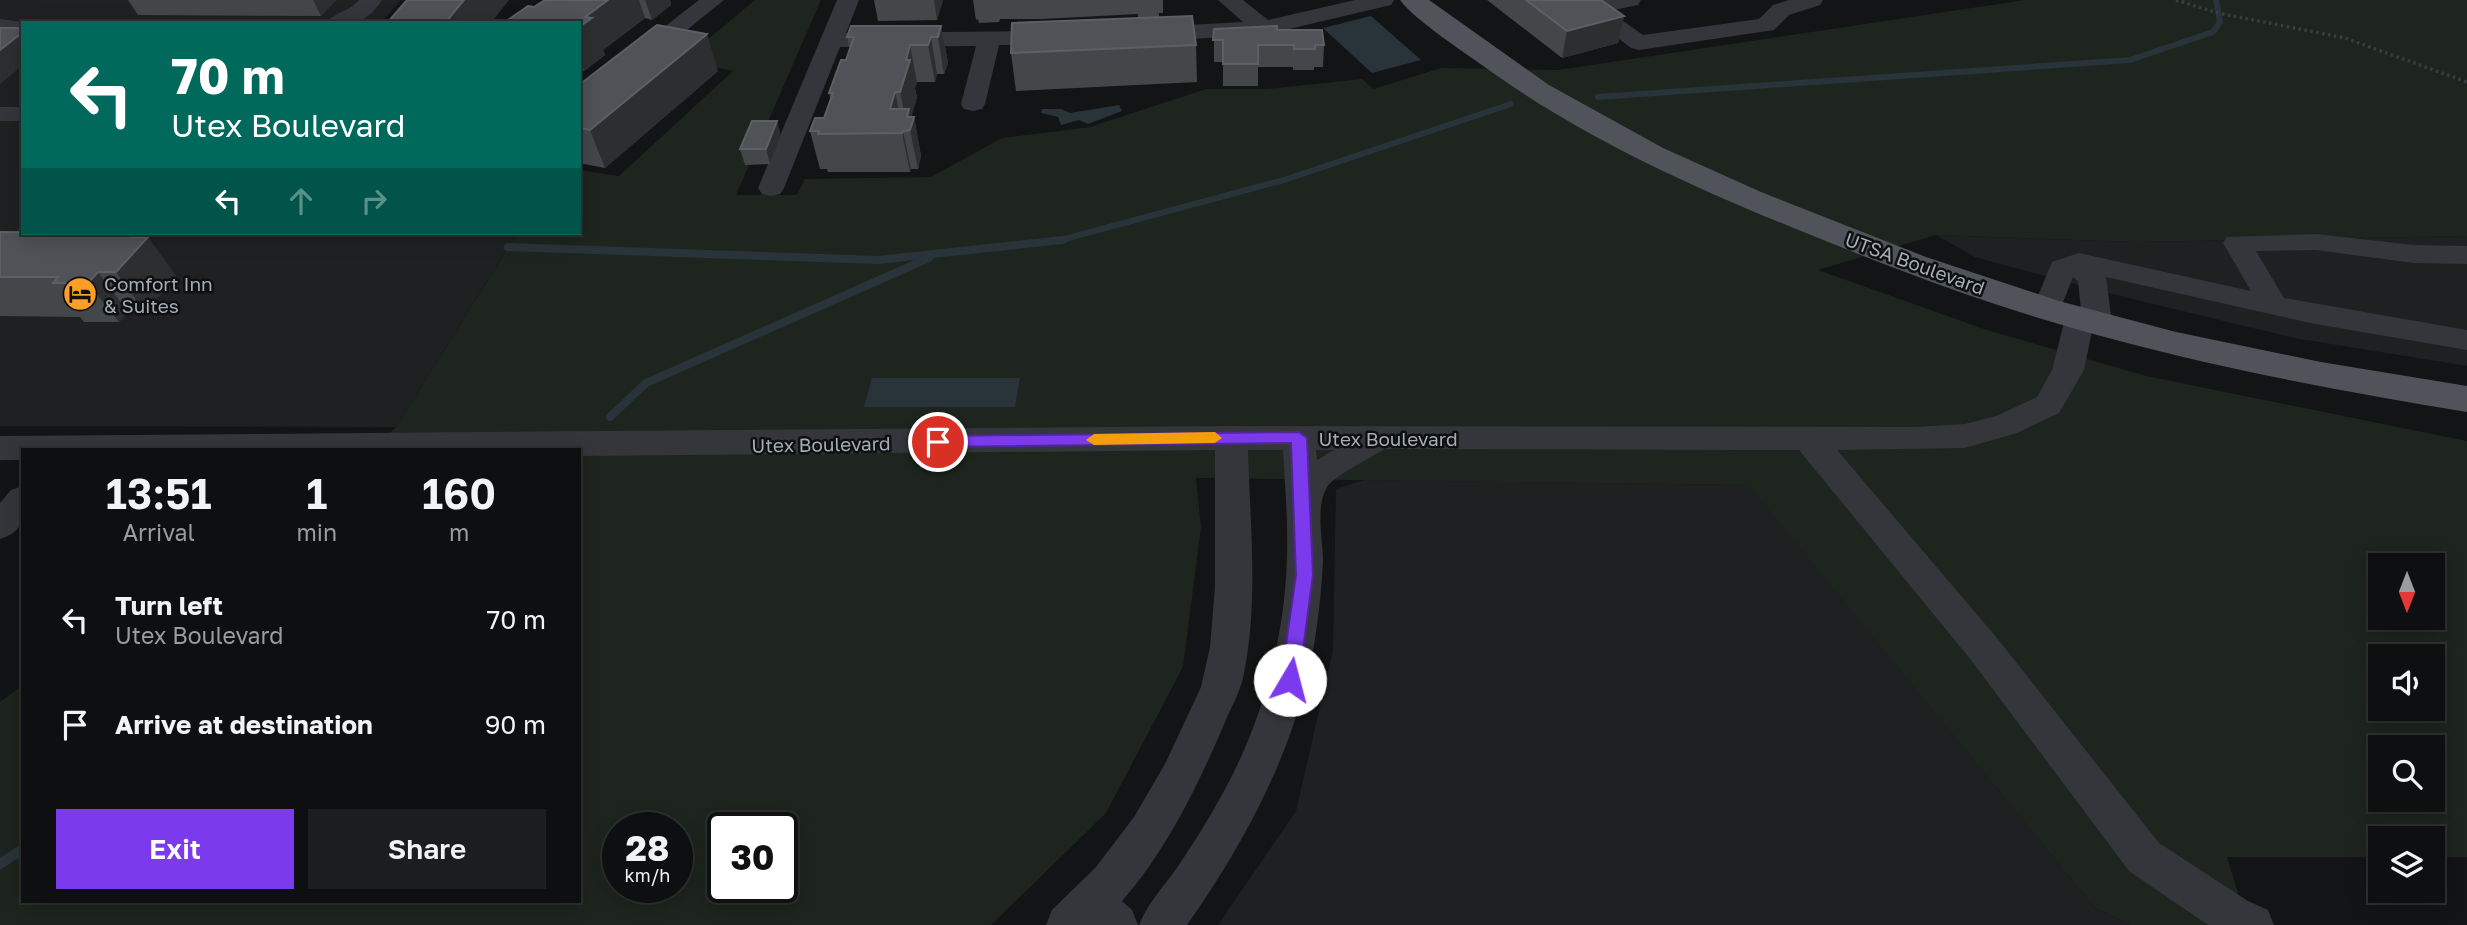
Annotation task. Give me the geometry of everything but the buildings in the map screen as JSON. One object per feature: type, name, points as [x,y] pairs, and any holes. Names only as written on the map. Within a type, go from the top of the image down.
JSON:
[{"type":"main road","name":"UTSA Boulevard","points":[[1413,0],[1556,102],[1661,160],[1738,195],[1874,249],[2075,317],[2237,357],[2377,385],[2467,399]]},
{"type":"street","points":[[342,21],[358,15],[372,0]]},
{"type":"street","points":[[581,103],[713,0]]},
{"type":"street","points":[[771,188],[848,0]]},
{"type":"street","points":[[1129,35],[1217,31],[1246,13],[1330,0]]},
{"type":"street","points":[[1246,13],[1383,0]]},
{"type":"street","points":[[1630,0],[1591,9],[1639,43],[1766,25],[1772,5],[1812,0]]},
{"type":"street","points":[[2,14],[21,27]]},
{"type":"street","points":[[832,40],[1074,37]]},
{"type":"street","points":[[973,104],[989,40]]},
{"type":"street","points":[[0,41],[21,41]]},
{"type":"street","points":[[2274,305],[2237,243],[2316,242],[2414,254],[2467,255]]},
{"type":"street","points":[[2078,267],[2079,262],[2274,305],[2467,340]]},
{"type":"street","points":[[2078,267],[2092,277],[2075,317],[2062,268],[2078,267]]},
{"type":"street","name":"Utex Boulevard","points":[[227,448],[1231,438],[1916,439],[1965,436],[2006,425],[2048,405],[2068,370],[2075,317]]},
{"type":"street","points":[[1092,918],[1163,813],[1194,749],[1223,678],[1232,596],[1231,438]]},
{"type":"street","points":[[1161,925],[1201,871],[1257,771],[1290,680],[1305,575],[1299,438]]},
{"type":"street","points":[[1302,514],[1310,486],[1318,475],[1380,438]]},
{"type":"street","points":[[1808,438],[1984,649],[2144,857],[2232,916],[2252,925]]},
{"type":"street","name":"Utex Boulevard","points":[[0,448],[21,448]]},
{"type":"street","points":[[0,526],[21,501]]},
{"type":"path","points":[[2176,0],[2190,1],[2218,13],[2345,38],[2467,82]]},
{"type":"shaded area","points":[[0,0],[401,0],[383,21],[21,21],[21,235],[516,235],[396,427],[0,426]]},
{"type":"shaded area","points":[[755,0],[821,0],[736,195],[797,195],[805,179],[931,177],[1002,138],[1090,127],[1206,89],[1267,89],[1362,79],[1373,89],[1441,68],[1558,70],[2025,0],[2467,0],[2467,236],[2135,242],[1936,235],[1818,270],[1987,330],[2146,376],[2467,441],[2467,857],[2445,857],[2445,826],[2368,826],[2368,857],[2227,857],[2238,893],[2226,925],[2131,925],[2095,908],[1749,485],[1196,478],[1201,527],[1183,667],[1106,813],[991,925],[0,925],[0,702],[21,686],[21,903],[581,903],[581,448],[375,448],[396,427],[516,235],[581,235],[581,170],[619,176],[733,71],[683,60]]},
{"type":"shaded area","points":[[1371,16],[1421,60],[1372,73],[1323,28]]},
{"type":"shaded area","points":[[1119,105],[1122,111],[1088,124],[1079,120],[1061,125],[1058,117],[1041,113],[1042,109],[1061,109],[1070,113]]},
{"type":"shaded area","points":[[1936,235],[2135,242],[2467,236],[2467,366],[2294,338],[2108,293],[1975,257]]},
{"type":"shaded area","points":[[872,378],[1020,378],[1015,407],[864,407]]},
{"type":"shaded area","points":[[1364,480],[1750,485],[2095,908],[2131,925],[1218,925],[1296,811],[1333,650],[1336,489]]},
{"type":"waterway","points":[[1598,97],[2130,60],[2213,32],[2220,22],[2216,0]]},
{"type":"waterway","points":[[1059,240],[1284,180],[1511,104]]},
{"type":"waterway","points":[[508,247],[878,260],[1059,240]]},
{"type":"waterway","points":[[610,417],[646,383],[929,258]]},
{"type":"waterway","points":[[0,864],[21,850]]},
{"type":"slow traffic","points":[[1094,440],[1215,438]]},
{"type":"place","name":"Comfort Inn & Suites","points":[[80,294]]},
{"type":"route","points":[[938,442],[1299,438],[1305,575],[1290,680]]}]
